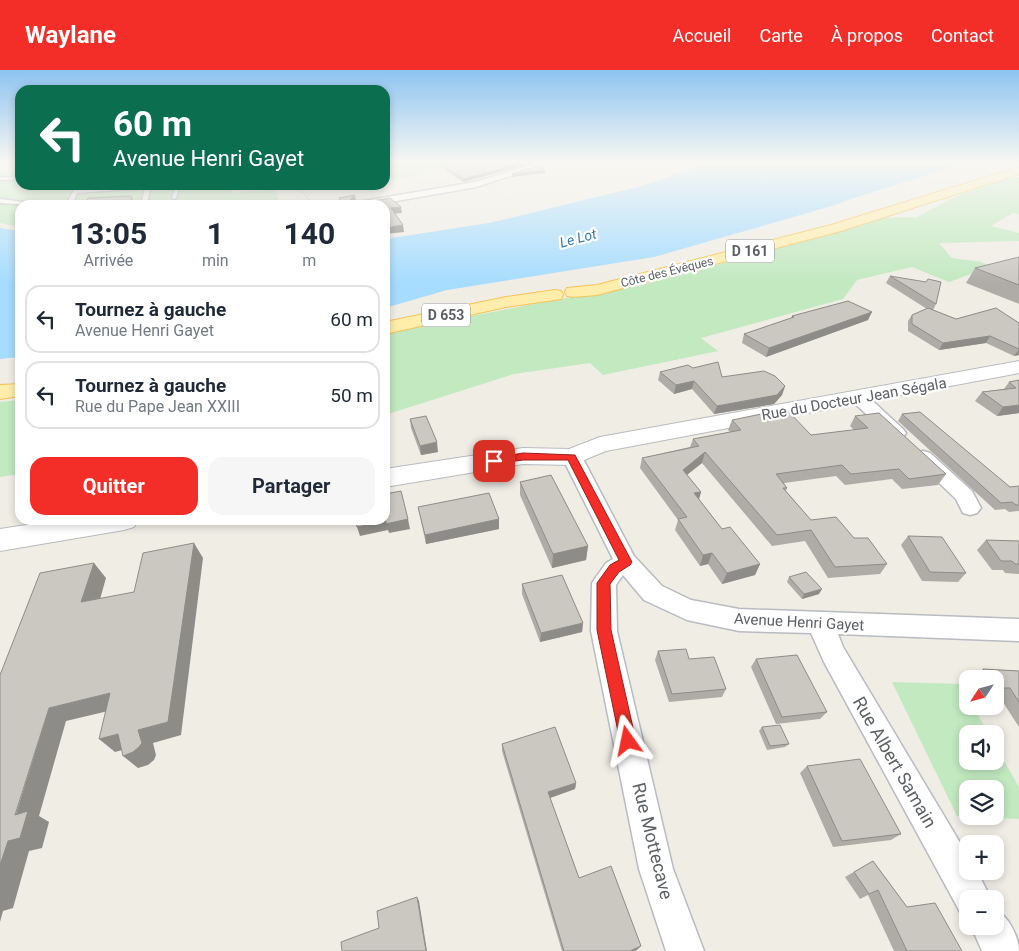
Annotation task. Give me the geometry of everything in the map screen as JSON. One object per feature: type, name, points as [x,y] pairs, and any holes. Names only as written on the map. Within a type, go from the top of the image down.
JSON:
[{"type":"main road","points":[[571,286],[624,276],[669,264],[799,228],[875,202]]},
{"type":"main road","name":"Côte des Évêques","points":[[571,286],[597,290],[780,243],[920,202]]},
{"type":"main road","name":"D 653","points":[[390,327],[548,292],[544,284],[557,281],[568,283],[571,286]]},
{"type":"main road","points":[[0,392],[15,390]]},
{"type":"street","name":"Rue du Docteur Jean Ségala","points":[[572,457],[600,445],[1019,367]]},
{"type":"street","points":[[858,397],[965,496],[970,508]]},
{"type":"street","points":[[390,477],[523,456],[572,457]]},
{"type":"street","name":"Avenue Henri Gayet","points":[[572,457],[626,562],[653,592],[686,610],[739,620],[1019,630]]},
{"type":"street","points":[[0,540],[93,525]]},
{"type":"street","name":"Rue Mottecave","points":[[626,562],[614,568],[604,583],[604,630],[656,869],[686,951]]},
{"type":"street","name":"Rue Albert Samain","points":[[820,623],[833,654],[968,890]]},
{"type":"street","points":[[994,935],[1003,951]]},
{"type":"green space","points":[[0,202],[15,202],[15,226],[0,223]]},
{"type":"green space","points":[[945,202],[1019,202],[1019,214],[1013,213],[991,226],[1019,233],[1019,241],[939,243],[952,258],[982,262],[1000,273],[979,271],[949,282],[912,267],[857,280],[843,299],[701,338],[718,351],[603,375],[590,363],[514,374],[390,413],[390,332],[554,300],[638,286],[883,218],[917,217]]},
{"type":"green space","points":[[15,400],[15,475],[0,477],[0,402]]},
{"type":"green space","points":[[892,682],[959,684],[959,715],[978,715],[984,725],[959,725],[959,770],[1004,770],[1004,761],[1019,787],[1019,819],[1004,818],[1004,780],[959,780],[959,816],[957,816]]},
{"type":"water","name":"Le Lot","points":[[575,202],[843,202],[654,257],[447,290],[390,307],[390,238],[489,223]]},
{"type":"water","points":[[0,228],[15,230],[15,358],[0,359]]},
{"type":"building","points":[[390,202],[395,202],[401,207],[391,208],[403,225],[390,227]]},
{"type":"building","points":[[1019,257],[1019,285],[975,268]]},
{"type":"building","points":[[890,276],[926,282],[928,279],[941,282],[936,304]]},
{"type":"building","points":[[848,301],[872,312],[769,348],[744,334],[794,317],[792,316]]},
{"type":"building","points":[[928,308],[956,319],[996,308],[1019,323],[1019,349],[990,336],[943,343],[912,324],[912,315]]},
{"type":"building","points":[[718,362],[722,377],[764,371],[775,376],[785,386],[777,395],[717,406],[694,381],[676,385],[660,372],[688,365],[693,368]]},
{"type":"building","points":[[1019,380],[1019,405],[1003,407],[982,392],[1016,388],[1009,382]]},
{"type":"building","points":[[786,409],[811,435],[868,428],[855,416],[879,413],[946,474],[909,479],[899,469],[851,474],[842,465],[776,474],[787,488],[783,488],[811,520],[836,517],[854,538],[868,538],[887,564],[835,567],[811,530],[777,535],[705,452],[683,470],[701,492],[694,493],[722,529],[730,527],[760,564],[727,573],[712,553],[703,555],[678,519],[687,517],[642,458],[699,446],[693,439],[741,430],[732,420]]},
{"type":"building","points":[[920,412],[1010,487],[1019,486],[1019,505],[1012,502],[1001,503],[902,414]]},
{"type":"building","points":[[426,416],[437,442],[420,446],[410,419]]},
{"type":"building","points":[[551,475],[588,546],[553,554],[520,482]]},
{"type":"building","points":[[401,491],[408,519],[390,523],[390,493]]},
{"type":"building","points":[[489,493],[499,519],[425,535],[418,507]]},
{"type":"building","points":[[908,536],[942,537],[966,573],[930,572]]},
{"type":"building","points":[[986,540],[1019,541],[1019,564],[1015,564],[1012,561],[1001,561]]},
{"type":"building","points":[[194,543],[168,722],[138,730],[142,743],[133,752],[123,756],[118,734],[99,739],[110,693],[49,708],[15,815],[28,811],[20,838],[8,841],[0,865],[0,675],[40,573],[94,563],[81,602],[134,592],[143,553]]},
{"type":"building","points":[[806,572],[822,589],[804,594],[789,577]]},
{"type":"building","points":[[562,575],[583,623],[541,633],[522,584]]},
{"type":"building","points":[[686,649],[689,659],[714,657],[726,689],[672,694],[658,651]]},
{"type":"building","points":[[797,655],[827,712],[782,717],[756,659]]},
{"type":"building","points":[[1004,670],[1019,671],[1019,702],[1010,688],[1004,688]]},
{"type":"building","points":[[780,725],[789,744],[770,746],[762,727]]},
{"type":"building","points":[[555,727],[576,783],[548,792],[579,878],[611,866],[641,946],[630,951],[564,951],[502,744]]},
{"type":"building","points":[[860,759],[901,834],[842,841],[807,766]]},
{"type":"building","points":[[873,861],[907,907],[935,903],[962,951],[907,951],[878,890],[869,894],[854,872]]},
{"type":"building","points":[[417,897],[426,951],[342,951],[341,942],[379,928],[377,911]]},
{"type":"route","points":[[494,461],[523,456],[572,457],[619,547],[626,562],[614,568],[604,583],[604,630],[628,741]]}]
